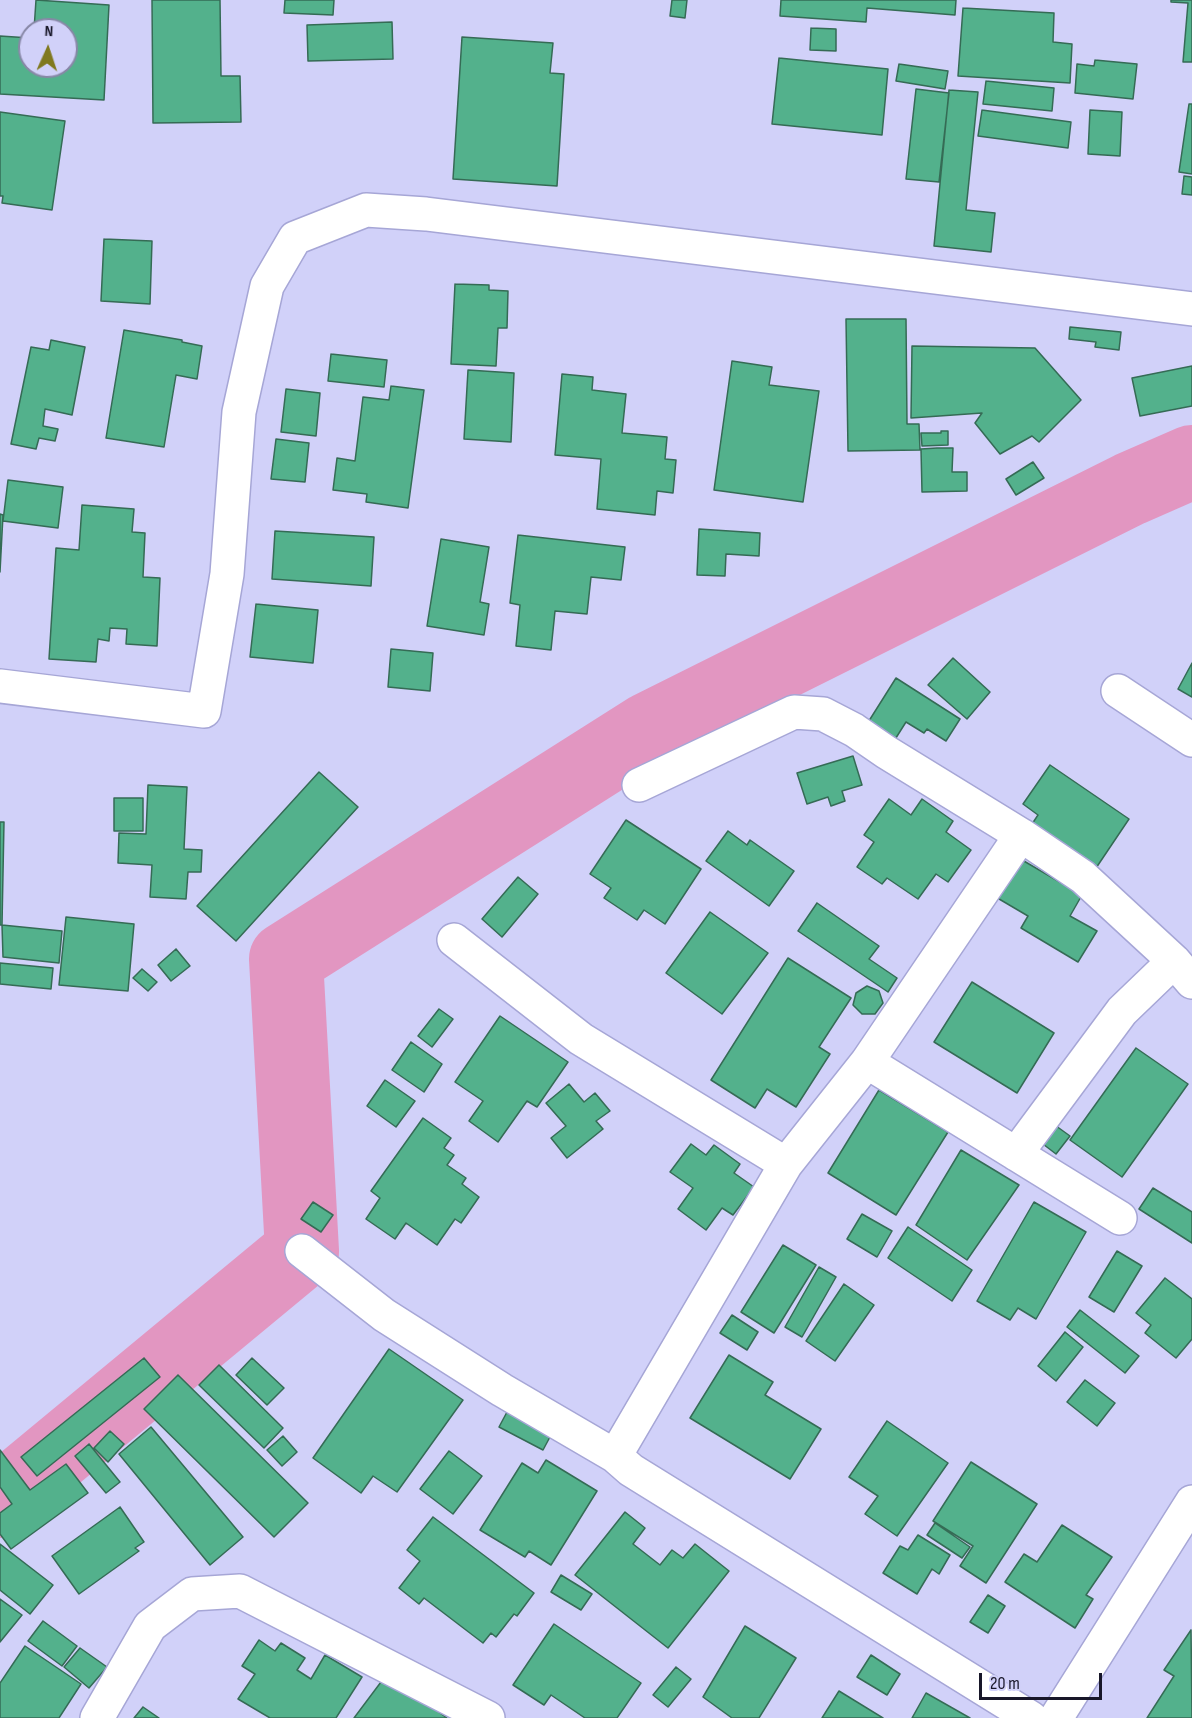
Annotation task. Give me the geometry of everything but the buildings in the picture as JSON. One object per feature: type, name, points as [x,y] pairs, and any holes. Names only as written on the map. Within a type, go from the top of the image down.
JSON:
[{"type":"street","points":[[0,686],[204,711],[227,574],[239,412],[267,286],[295,238],[366,210],[426,214],[1192,309]]},
{"type":"street","points":[[1118,692],[1192,740]]},
{"type":"street","points":[[639,785],[794,712],[823,714],[854,730],[1022,835],[1083,877],[1183,971],[1122,1011],[1016,1154]]},
{"type":"street","points":[[615,1456],[786,1164],[867,1062],[1022,835]]},
{"type":"street","points":[[454,940],[581,1039],[786,1164]]},
{"type":"street","points":[[867,1062],[1120,1218]]},
{"type":"street","points":[[302,1251],[384,1315],[502,1390],[615,1456],[632,1470],[1031,1718]]},
{"type":"street","points":[[1056,1718],[1192,1502]]},
{"type":"street","points":[[97,1718],[150,1626],[192,1594],[240,1590],[488,1718]]},
{"type":"waterway","points":[[0,1501],[302,1251],[286,959],[649,729],[1130,489],[1192,462]]}]
